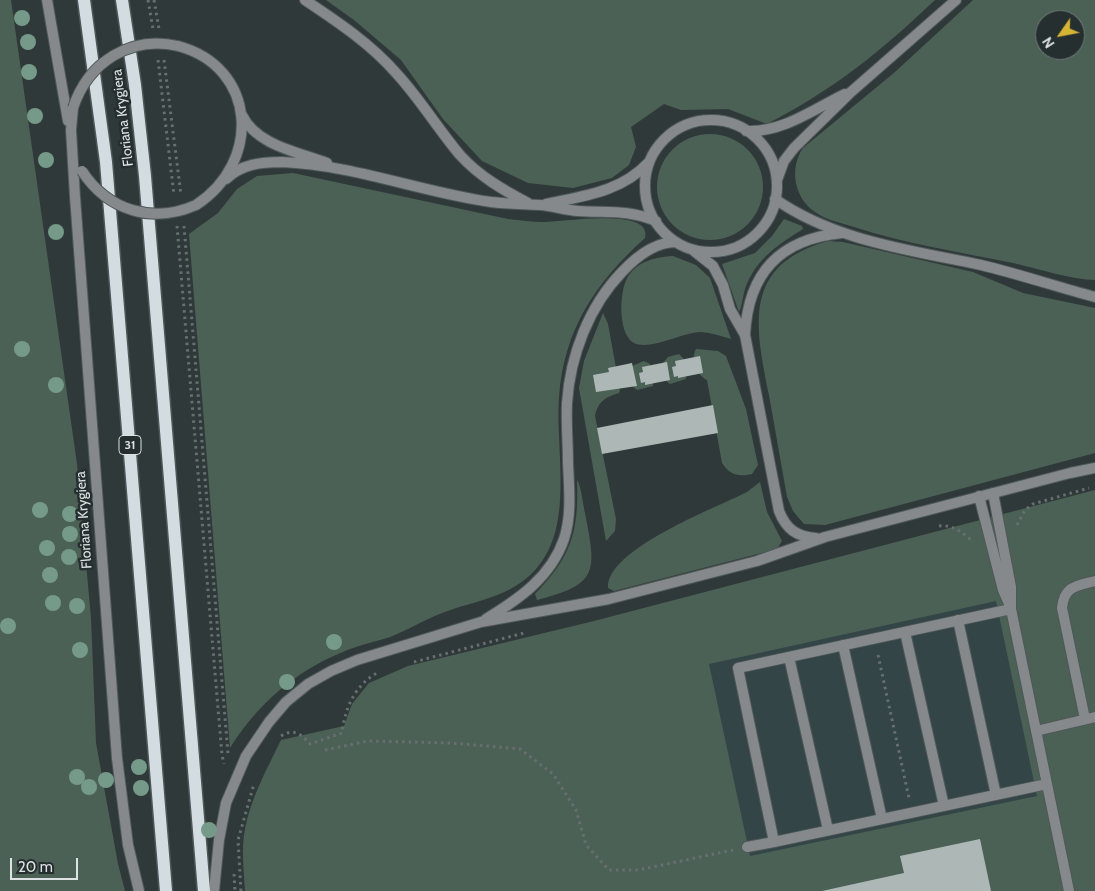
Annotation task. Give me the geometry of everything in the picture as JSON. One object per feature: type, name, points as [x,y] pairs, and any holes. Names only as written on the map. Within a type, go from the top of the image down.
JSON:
[{"type":"main road","name":"Floriana Krygiera","points":[[84,0],[106,162],[166,891]]},
{"type":"main road","name":"Floriana Krygiera","points":[[122,0],[135,85],[144,176],[204,891]]},
{"type":"lane","name":"Floriana Krygiera","points":[[47,0],[72,140],[79,164],[90,183],[100,193],[118,205],[138,212],[159,214],[180,211],[196,205],[212,194],[226,179],[240,146],[240,110],[233,90],[216,67],[198,54],[178,46],[157,44],[136,46],[116,53],[99,66],[89,76],[78,95],[72,115],[72,140],[117,758],[128,845],[140,891]]},
{"type":"lane","points":[[305,0],[361,39],[386,62],[461,156],[477,171],[511,194],[532,205]]},
{"type":"lane","points":[[776,181],[784,161],[794,148],[851,92],[956,0]]},
{"type":"lane","points":[[746,130],[758,131],[778,128],[851,92]]},
{"type":"lane","points":[[240,110],[250,128],[261,137],[344,169]]},
{"type":"lane","points":[[543,205],[616,187],[633,177],[650,160],[667,137],[691,124],[714,120],[736,125],[746,130],[767,152],[774,169],[776,181],[775,199],[764,224],[744,243],[718,252],[692,249]]},
{"type":"lane","points":[[650,160],[646,176],[646,191],[649,207],[656,221],[676,242],[692,249],[713,266],[723,285],[730,309],[745,336]]},
{"type":"lane","points":[[226,179],[243,167],[264,162],[344,169],[490,202],[543,205],[580,212],[620,211],[637,214],[656,221]]},
{"type":"lane","points":[[775,199],[794,212],[842,233],[983,266],[1095,297]]},
{"type":"lane","points":[[825,537],[803,536],[792,531],[783,521],[776,496],[745,336],[746,311],[753,290],[764,271],[780,254],[798,242],[820,235],[842,233]]},
{"type":"lane","points":[[481,622],[518,599],[549,567],[563,541],[567,528],[569,504],[567,402],[577,349],[585,328],[600,300],[629,265],[658,244],[676,242]]},
{"type":"lane","points":[[1070,473],[1095,463]]},
{"type":"lane","points":[[214,891],[219,840],[226,803],[254,743],[286,702],[308,684],[341,666],[481,622],[609,599],[756,561],[825,537],[979,496],[1095,468]]},
{"type":"lane","points":[[993,493],[1003,536],[1011,587],[1011,609],[1069,891]]},
{"type":"lane","points":[[979,496],[1002,590],[1011,609]]},
{"type":"lane","points":[[1036,731],[1090,718],[1062,608],[1063,596],[1072,586],[1095,581]]},
{"type":"lane","points":[[774,842],[738,668],[1011,609]]},
{"type":"lane","points":[[958,620],[996,795]]},
{"type":"lane","points":[[905,632],[944,806]]},
{"type":"lane","points":[[843,645],[882,820]]},
{"type":"lane","points":[[789,657],[828,830]]},
{"type":"lane","points":[[747,847],[1047,784]]},
{"type":"path","points":[[148,0],[154,38]]},
{"type":"path","points":[[154,0],[160,38]]},
{"type":"path","points":[[158,57],[174,204]]},
{"type":"path","points":[[164,57],[182,204]]},
{"type":"path","points":[[176,223],[223,763]]},
{"type":"path","points":[[184,224],[228,754]]},
{"type":"path","points":[[1003,536],[1015,533],[1025,510],[1033,504],[1095,486]]},
{"type":"path","points":[[936,526],[944,526],[964,533],[976,547]]},
{"type":"path","points":[[973,542],[989,538]]},
{"type":"path","points":[[412,662],[530,631]]},
{"type":"path","points":[[874,639],[912,813]]},
{"type":"path","points":[[277,738],[286,733],[294,732],[300,734],[310,744],[342,733],[343,720],[353,696],[361,685],[384,670]]},
{"type":"path","points":[[325,750],[368,741],[452,743],[520,749],[553,774],[576,810],[586,845],[609,870],[638,870],[747,847]]},
{"type":"path","points":[[241,891],[238,840],[255,780]]},
{"type":"shaded area","points":[[995,590],[1095,891],[751,891],[703,654]]},
{"type":"green space","points":[[0,0],[11,0],[77,464],[91,618],[96,743],[118,864],[125,891],[0,891]]},
{"type":"green space","points":[[326,0],[935,0],[876,53],[836,83],[767,124],[728,109],[681,110],[664,104],[631,127],[636,147],[629,165],[612,178],[573,188],[528,183],[482,161],[443,119],[401,60],[354,20]]},
{"type":"green space","points":[[973,0],[1095,0],[1095,280],[1065,276],[893,238],[819,215],[808,206],[798,191],[795,173],[796,164],[803,148],[895,72]]},
{"type":"green space","points":[[710,134],[730,138],[747,150],[759,167],[763,187],[759,207],[747,224],[730,236],[710,240],[690,236],[673,224],[661,207],[657,187],[661,167],[673,150],[690,138]]},
{"type":"green space","points":[[293,173],[508,219],[543,222],[603,218],[620,219],[635,222],[644,228],[645,238],[627,255],[598,290],[575,328],[562,372],[559,397],[561,486],[559,509],[555,531],[548,551],[536,569],[526,579],[504,592],[442,613],[390,637],[361,645],[325,660],[309,669],[293,679],[265,704],[230,748],[189,234],[218,213],[237,189],[257,176]]},
{"type":"green space","points":[[784,219],[802,226],[803,229],[777,246],[756,267],[746,286],[739,312],[722,264],[755,253],[772,236]]},
{"type":"green space","points":[[828,241],[843,242],[973,272],[1023,293],[1095,308],[1095,453],[825,525],[804,524],[793,511],[787,497],[760,345],[759,322],[761,301],[768,282],[781,265],[800,252]]},
{"type":"green space","points":[[673,256],[696,265],[710,278],[731,339],[701,332],[649,345],[641,345],[634,343],[628,338],[622,321],[621,310],[623,290],[629,275],[643,263],[660,257]]},
{"type":"green space","points":[[603,313],[608,324],[620,390],[619,393],[606,398],[600,403],[595,416],[616,519],[615,531],[606,541],[579,388],[584,361]]},
{"type":"green space","points":[[696,349],[718,351],[726,356],[746,409],[758,465],[752,474],[731,473],[722,463],[707,380],[700,375],[694,362]]},
{"type":"green space","points":[[679,354],[683,358],[686,379],[670,384],[664,379],[662,364],[668,357]]},
{"type":"green space","points":[[644,361],[650,364],[653,386],[637,390],[632,386],[632,366]]},
{"type":"green space","points":[[577,480],[580,486],[589,533],[591,562],[589,572],[583,581],[573,588],[537,600],[535,594],[557,568],[570,543],[576,515]]},
{"type":"green space","points":[[760,482],[767,512],[782,541],[777,549],[614,591],[608,588],[612,573],[625,559],[643,545],[665,531],[747,492]]},
{"type":"green space","points":[[1095,490],[1095,891],[245,891],[243,844],[245,829],[260,783],[281,740],[344,726],[352,704],[369,683],[408,666],[594,621]],"holes":[[[996,601],[1037,796],[750,856],[709,664]]]},
{"type":"building","points":[[700,356],[703,373],[678,378],[678,376],[674,377],[672,367],[676,366],[675,361]]},
{"type":"building","points":[[667,362],[670,380],[645,385],[645,382],[641,383],[639,373],[643,372],[642,367]]},
{"type":"building","points":[[632,363],[637,386],[596,392],[593,375],[609,372],[608,368]]},
{"type":"building","points":[[713,405],[718,433],[602,454],[597,428]]},
{"type":"building","points":[[980,839],[991,891],[822,891],[904,873],[900,856]]}]
